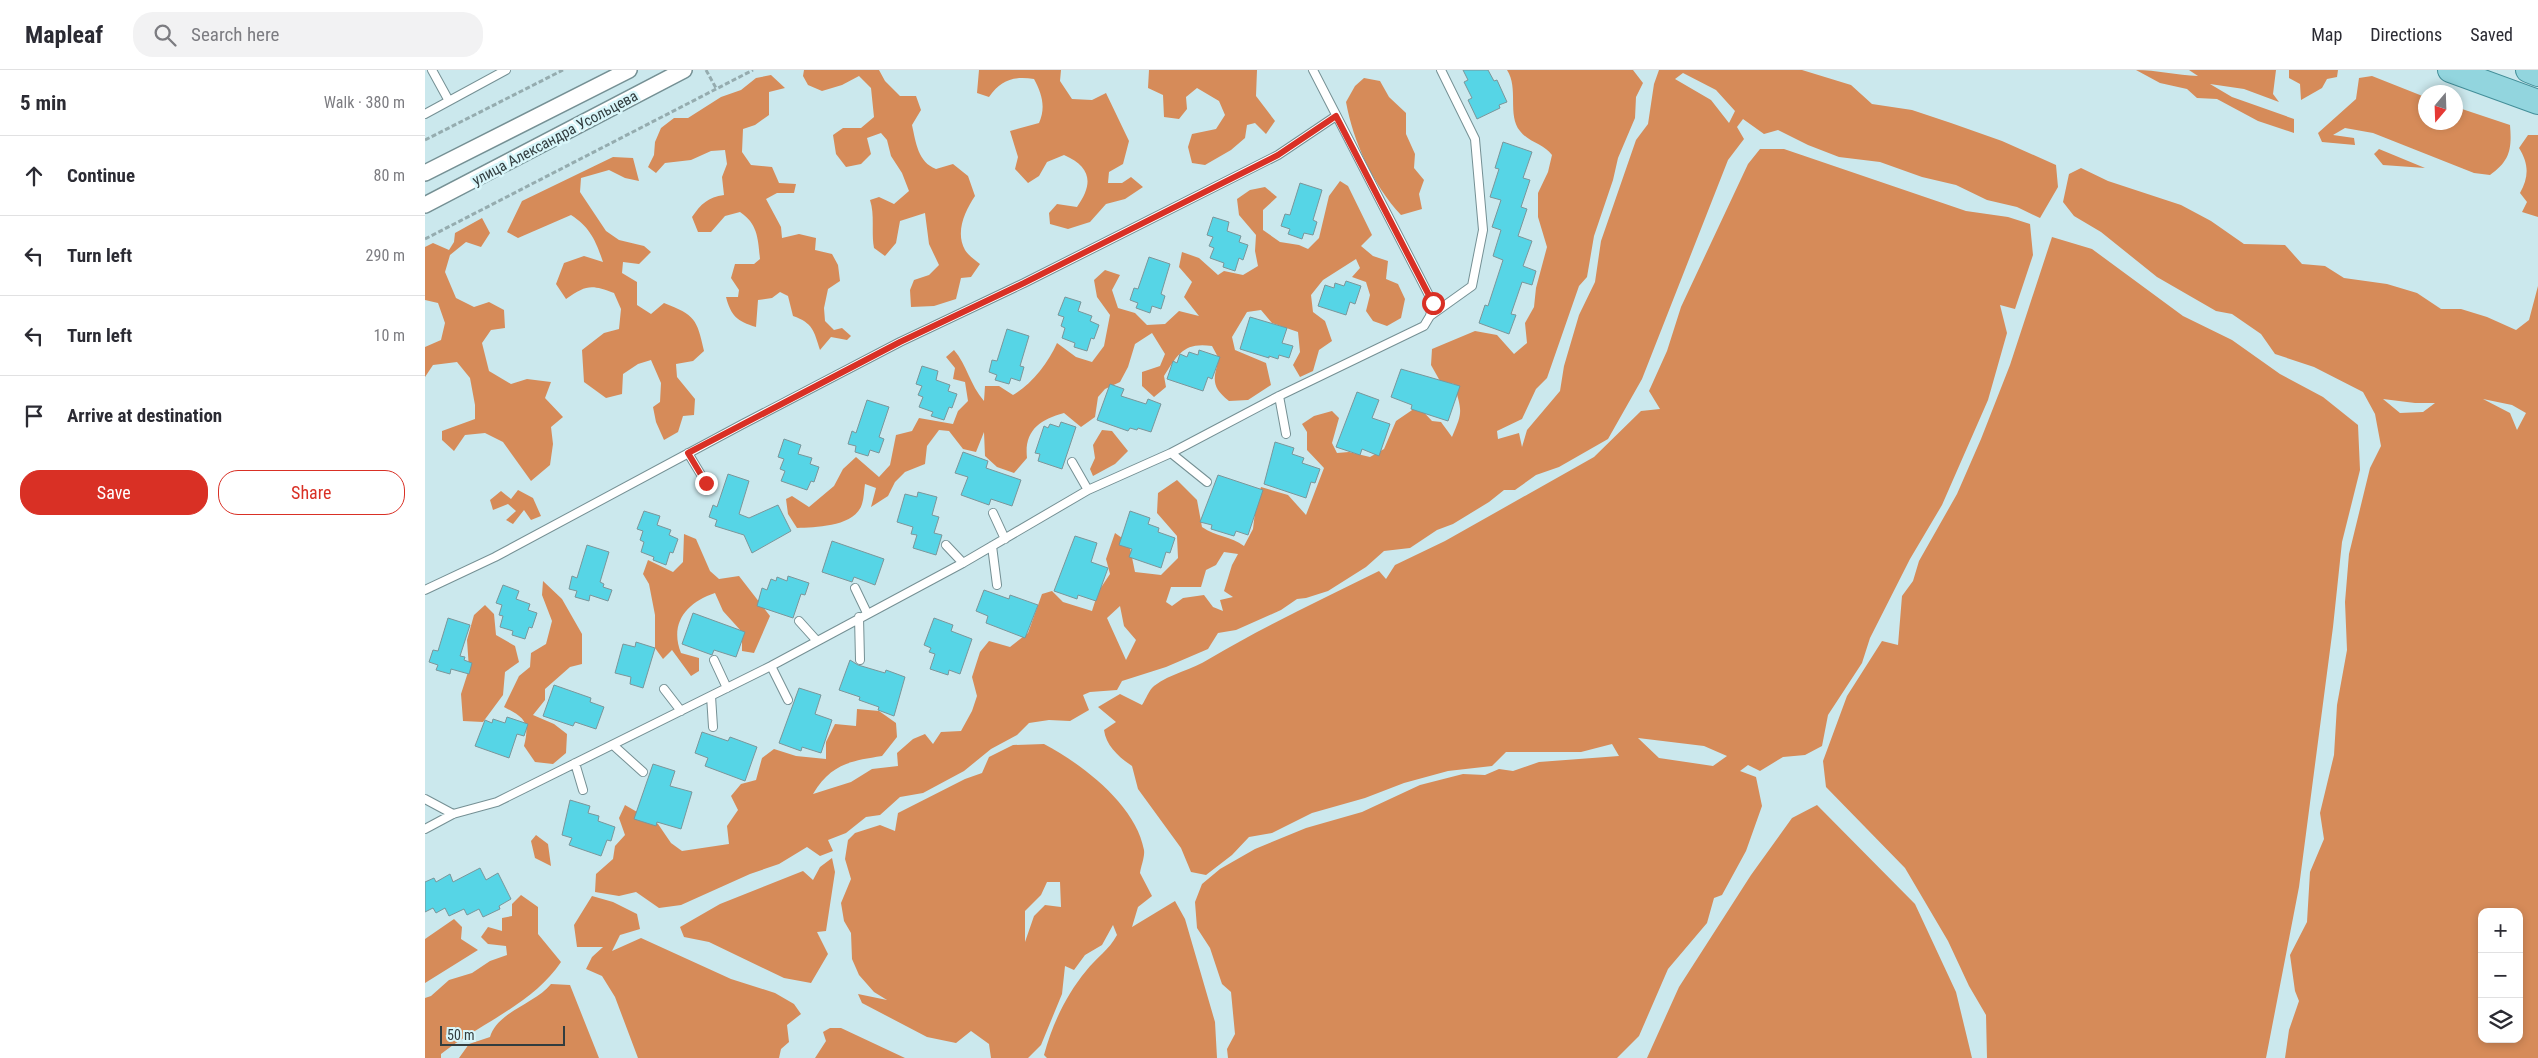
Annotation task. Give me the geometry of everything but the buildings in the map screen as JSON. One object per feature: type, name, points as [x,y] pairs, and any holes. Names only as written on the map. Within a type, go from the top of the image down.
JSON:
[{"type":"main road","points":[[2450,70],[2538,102]]},
{"type":"main road","points":[[2528,70],[2538,74]]},
{"type":"street","name":"улица Александра Усольцева","points":[[425,173],[629,70]]},
{"type":"street","name":"улица Александра Усольцева","points":[[425,205],[684,70]]},
{"type":"lane","points":[[433,70],[449,100]]},
{"type":"lane","points":[[425,114],[506,70]]},
{"type":"lane","points":[[425,829],[453,814],[497,802],[771,666],[859,617],[963,564],[1088,490],[1171,453],[1279,396],[1424,326],[1430,316],[1433,303],[1313,70]]},
{"type":"lane","points":[[1430,316],[1471,286],[1483,230],[1475,139],[1441,70]]},
{"type":"lane","points":[[425,590],[495,557],[900,342],[1024,283],[1278,155],[1336,116]]},
{"type":"lane","points":[[1279,396],[1286,434]]},
{"type":"lane","points":[[688,453],[706,483]]},
{"type":"lane","points":[[1171,453],[1207,482]]},
{"type":"lane","points":[[1072,462],[1088,490]]},
{"type":"lane","points":[[993,513],[1005,539]]},
{"type":"lane","points":[[946,545],[963,564]]},
{"type":"lane","points":[[992,546],[997,584]]},
{"type":"lane","points":[[855,588],[867,613]]},
{"type":"lane","points":[[859,617],[860,660]]},
{"type":"lane","points":[[799,620],[817,640]]},
{"type":"lane","points":[[714,660],[727,688]]},
{"type":"lane","points":[[771,666],[788,700]]},
{"type":"lane","points":[[664,690],[681,710]]},
{"type":"lane","points":[[711,696],[713,727]]},
{"type":"lane","points":[[613,745],[643,772]]},
{"type":"lane","points":[[575,763],[583,790]]},
{"type":"lane","points":[[425,799],[453,814]]},
{"type":"path","points":[[425,140],[563,70]]},
{"type":"path","points":[[706,70],[716,88]]},
{"type":"path","points":[[425,239],[753,70]]},
{"type":"shaded area","points":[[804,70],[879,70],[885,81],[900,96],[916,96],[921,110],[912,125],[922,157],[925,162],[936,169],[953,164],[968,176],[975,196],[965,215],[961,236],[965,250],[980,264],[971,277],[961,278],[956,299],[934,306],[911,307],[910,290],[914,280],[929,275],[939,265],[929,244],[925,213],[900,221],[896,243],[885,256],[874,248],[870,200],[879,197],[894,204],[909,191],[902,173],[891,156],[887,140],[881,133],[867,138],[871,154],[861,164],[846,167],[836,154],[833,135],[843,128],[861,128],[874,117],[871,88],[859,76],[842,85],[822,91],[808,85],[803,76]]},
{"type":"shaded area","points":[[979,70],[1061,70],[1060,81],[1072,99],[1092,100],[1106,93],[1129,141],[1123,164],[1109,172],[1108,183],[1122,183],[1131,177],[1143,187],[1125,199],[1106,204],[1090,222],[1068,229],[1050,224],[1049,213],[1057,204],[1077,207],[1086,190],[1087,176],[1080,165],[1064,155],[1047,162],[1039,176],[1028,183],[1015,169],[1018,157],[1010,131],[1039,123],[1043,106],[1037,85],[1034,79],[1020,78],[1008,80],[989,97],[977,93]]},
{"type":"shaded area","points":[[1149,70],[1257,70],[1256,96],[1275,121],[1266,134],[1255,123],[1247,125],[1245,138],[1231,150],[1205,165],[1192,163],[1188,147],[1192,134],[1216,129],[1225,115],[1219,101],[1197,88],[1186,97],[1187,109],[1179,119],[1164,117],[1163,95],[1148,88]]},
{"type":"shaded area","points":[[1507,70],[1633,70],[1643,83],[1636,97],[1635,118],[1618,158],[1613,180],[1594,236],[1587,277],[1579,286],[1547,378],[1536,389],[1522,419],[1497,431],[1498,439],[1519,433],[1522,447],[1527,430],[1560,391],[1564,366],[1579,315],[1595,282],[1601,241],[1636,140],[1648,124],[1654,84],[1659,70],[1802,70],[1851,85],[1872,104],[1912,110],[2002,141],[2056,165],[2058,187],[2040,218],[2017,207],[1987,200],[1956,185],[1922,177],[1880,162],[1839,157],[1808,145],[1778,130],[1764,134],[1743,119],[1737,127],[1744,139],[1728,160],[1642,379],[1608,439],[1559,467],[1536,475],[1515,490],[1504,490],[1489,502],[1453,524],[1437,530],[1410,548],[1384,551],[1366,567],[1328,591],[1297,599],[1281,610],[1236,630],[1218,633],[1208,649],[1166,667],[1122,681],[1117,690],[1090,692],[1083,695],[1089,710],[1070,721],[1049,720],[1029,723],[1017,735],[991,749],[964,771],[923,793],[900,797],[880,815],[866,817],[846,833],[828,840],[833,851],[820,856],[807,847],[779,864],[750,874],[681,905],[659,908],[636,892],[619,896],[595,892],[596,874],[613,859],[615,846],[625,835],[619,818],[625,805],[658,824],[671,843],[682,851],[729,844],[727,826],[738,810],[731,796],[741,784],[756,780],[762,758],[774,749],[796,756],[826,759],[826,742],[835,724],[856,726],[857,709],[879,711],[896,723],[897,737],[882,756],[851,762],[834,770],[813,794],[851,782],[872,769],[898,766],[897,753],[913,739],[925,734],[933,744],[941,732],[961,731],[972,711],[977,696],[972,677],[980,652],[989,641],[1010,647],[1028,633],[1042,594],[1052,591],[1063,602],[1092,611],[1098,592],[1110,574],[1106,559],[1115,533],[1129,543],[1135,572],[1161,575],[1178,558],[1177,536],[1157,513],[1158,493],[1177,480],[1197,500],[1202,527],[1244,546],[1253,529],[1256,504],[1261,487],[1288,495],[1306,515],[1324,468],[1307,450],[1307,432],[1302,424],[1314,416],[1332,411],[1339,418],[1332,443],[1337,453],[1349,452],[1370,457],[1384,449],[1396,421],[1418,406],[1432,421],[1441,422],[1452,437],[1460,416],[1459,400],[1454,384],[1440,381],[1431,365],[1432,349],[1475,331],[1497,335],[1514,354],[1527,343],[1525,323],[1534,307],[1536,288],[1547,247],[1538,217],[1538,193],[1548,172],[1552,155],[1545,148],[1523,135],[1516,125],[1510,77]],"holes":[[[1683,73],[1716,90],[1735,111],[1729,123],[1711,100],[1675,79]],[[1224,552],[1238,554],[1232,565],[1224,591],[1233,597],[1220,600],[1223,611],[1213,607],[1204,595],[1183,598],[1172,606],[1166,602],[1171,587],[1201,587],[1206,570],[1216,565]],[[1120,606],[1124,626],[1136,640],[1126,660],[1107,618]]]},
{"type":"shaded area","points":[[2136,70],[2198,76],[2189,70],[2276,70],[2273,94],[2279,102],[2244,89],[2210,84],[2232,97],[2294,119],[2294,133],[2258,121],[2217,99],[2197,98],[2187,89],[2160,83]]},
{"type":"shaded area","points":[[2289,70],[2338,70],[2337,77],[2327,79],[2322,88],[2301,100],[2300,84],[2289,78]]},
{"type":"shaded area","points":[[771,75],[785,88],[769,92],[769,115],[755,125],[743,129],[742,152],[751,165],[772,167],[779,183],[796,184],[794,193],[777,193],[766,199],[781,227],[782,238],[799,234],[816,238],[815,250],[832,254],[838,265],[840,281],[828,289],[824,308],[825,321],[834,330],[842,328],[851,336],[847,340],[831,337],[820,350],[812,328],[793,316],[788,296],[780,292],[772,298],[758,300],[756,327],[739,320],[730,309],[726,297],[738,297],[739,290],[731,278],[735,264],[754,264],[760,259],[758,239],[754,227],[740,212],[725,216],[711,232],[698,232],[692,217],[705,202],[714,197],[724,195],[722,177],[727,164],[725,150],[711,151],[691,160],[665,163],[656,173],[648,167],[654,155],[655,142],[661,128],[674,118],[688,118],[721,97],[741,90],[756,78]]},
{"type":"shaded area","points":[[2372,76],[2418,94],[2418,130],[2463,130],[2463,109],[2510,125],[2511,141],[2506,159],[2490,175],[2474,173],[2373,133],[2345,128],[2333,135],[2354,138],[2355,145],[2322,142],[2318,133],[2356,99],[2359,78]]},
{"type":"shaded area","points":[[1364,78],[1380,81],[1389,97],[1406,113],[1406,134],[1415,154],[1414,168],[1424,180],[1419,194],[1422,209],[1401,215],[1373,176],[1359,147],[1346,102],[1355,86]]},
{"type":"shaded area","points":[[2528,135],[2538,135],[2538,217],[2522,212],[2527,202],[2520,193],[2527,170],[2525,160],[2519,148]]},
{"type":"shaded area","points":[[1760,149],[1784,149],[1966,211],[2008,217],[2030,224],[2033,255],[2015,309],[2000,305],[2007,333],[1988,400],[1942,505],[1910,559],[1870,638],[1862,663],[1828,715],[1822,746],[1805,755],[1783,757],[1760,771],[1748,765],[1740,771],[1756,777],[1762,806],[1746,851],[1722,895],[1714,898],[1707,923],[1668,969],[1639,1036],[1617,1058],[1228,1058],[1227,1049],[1235,1034],[1231,992],[1222,984],[1210,948],[1197,928],[1195,902],[1202,884],[1220,869],[1255,849],[1306,828],[1362,812],[1420,785],[1463,774],[1485,775],[1499,769],[1513,771],[1539,762],[1619,756],[1612,744],[1581,752],[1506,752],[1492,766],[1448,771],[1404,783],[1365,798],[1312,813],[1272,833],[1249,837],[1232,855],[1206,875],[1191,872],[1181,848],[1138,789],[1132,766],[1110,746],[1104,730],[1116,722],[1098,707],[1120,694],[1142,705],[1152,688],[1167,678],[1202,663],[1272,624],[1379,571],[1386,579],[1395,565],[1445,541],[1594,457],[1641,411],[1660,409],[1649,391],[1667,351],[1681,307],[1748,164]],"holes":[[[1638,738],[1704,746],[1727,756],[1713,766],[1659,758]]]},
{"type":"shaded area","points":[[2379,149],[2425,168],[2383,165],[2374,154]]},
{"type":"shaded area","points":[[613,157],[633,158],[639,181],[625,178],[609,170],[581,178],[580,192],[606,231],[619,240],[644,246],[651,252],[639,264],[623,262],[622,273],[637,282],[637,305],[651,314],[664,303],[688,315],[696,325],[704,351],[693,361],[676,364],[677,377],[695,399],[694,415],[683,416],[678,432],[664,440],[656,422],[653,407],[660,402],[661,383],[651,360],[638,364],[623,374],[622,394],[606,398],[584,382],[582,350],[604,333],[619,329],[621,309],[614,293],[600,288],[589,287],[566,299],[556,284],[564,263],[584,256],[603,262],[595,241],[588,230],[571,215],[518,238],[507,232],[522,201]]},
{"type":"shaded area","points":[[2081,168],[2108,181],[2181,205],[2211,221],[2244,244],[2285,245],[2302,264],[2325,266],[2344,278],[2387,284],[2417,293],[2441,309],[2461,309],[2487,317],[2516,330],[2529,320],[2538,286],[2538,1058],[2285,1058],[2289,1030],[2299,1001],[2295,991],[2290,955],[2307,922],[2310,872],[2324,839],[2320,813],[2334,755],[2337,705],[2347,650],[2345,602],[2349,554],[2370,468],[2381,446],[2375,414],[2363,392],[2314,367],[2275,354],[2261,334],[2232,314],[2216,311],[2157,277],[2101,232],[2074,216],[2063,202],[2069,174]],"holes":[[[2383,399],[2415,403],[2435,403],[2423,412],[2400,413]],[[2483,399],[2512,405],[2526,413],[2517,430],[2510,413]]]},
{"type":"shaded area","points":[[1340,181],[1348,186],[1372,235],[1361,246],[1373,256],[1388,261],[1386,279],[1398,284],[1405,299],[1401,318],[1387,326],[1373,321],[1366,311],[1370,295],[1366,282],[1352,277],[1360,268],[1356,259],[1323,280],[1311,295],[1313,312],[1325,321],[1332,341],[1319,350],[1313,371],[1300,377],[1293,365],[1300,352],[1298,332],[1272,323],[1261,310],[1247,312],[1232,337],[1235,350],[1266,363],[1271,385],[1248,400],[1229,401],[1216,387],[1215,372],[1219,359],[1212,346],[1202,345],[1188,348],[1173,361],[1164,376],[1166,387],[1154,397],[1142,386],[1142,372],[1160,366],[1165,354],[1152,333],[1135,344],[1128,367],[1120,382],[1105,389],[1098,397],[1095,417],[1081,427],[1064,413],[1041,423],[1035,428],[1028,441],[1027,458],[1014,473],[997,467],[985,456],[984,432],[976,452],[963,449],[949,431],[939,430],[927,446],[925,464],[905,472],[895,482],[888,496],[871,507],[876,488],[865,484],[863,502],[858,512],[843,521],[824,526],[797,528],[788,514],[786,499],[792,496],[809,507],[834,486],[843,469],[856,457],[879,477],[890,465],[896,435],[912,431],[919,418],[953,424],[958,411],[968,401],[965,382],[953,379],[955,368],[946,357],[954,350],[984,401],[985,386],[999,386],[1013,395],[1027,385],[1049,358],[1057,343],[1076,357],[1092,362],[1104,346],[1110,315],[1097,297],[1094,280],[1105,270],[1120,275],[1112,290],[1118,308],[1135,313],[1147,325],[1165,324],[1179,311],[1199,316],[1184,297],[1192,282],[1179,267],[1182,252],[1199,258],[1218,275],[1224,271],[1243,275],[1258,266],[1255,251],[1256,235],[1239,215],[1237,199],[1250,190],[1265,187],[1277,197],[1263,210],[1263,230],[1280,242],[1299,245],[1308,249],[1319,238],[1329,196]]},
{"type":"shaded area","points":[[482,218],[490,233],[481,247],[466,242],[450,255],[445,272],[456,298],[474,307],[489,302],[504,310],[505,328],[491,330],[482,343],[489,371],[511,384],[527,379],[551,382],[545,398],[563,417],[551,427],[553,444],[550,465],[531,481],[503,442],[485,433],[465,435],[454,451],[442,440],[442,431],[475,419],[475,405],[470,378],[457,362],[433,365],[425,377],[425,347],[441,340],[445,323],[438,303],[425,300],[425,247],[433,243],[449,250],[454,242],[455,233]]},
{"type":"shaded area","points":[[2052,237],[2092,249],[2183,316],[2232,340],[2280,374],[2323,397],[2358,425],[2360,470],[2342,542],[2333,627],[2299,887],[2266,1058],[1987,1058],[1986,1015],[1969,986],[1948,941],[1905,868],[1826,787],[1823,761],[1847,696],[1882,641],[1898,645],[1902,596],[1913,581],[1919,561],[1957,494],[1981,439],[2010,365]]},
{"type":"shaded area","points":[[1102,430],[1112,431],[1128,451],[1115,464],[1093,476],[1090,469],[1095,458],[1093,445]]},
{"type":"shaded area","points":[[518,490],[533,498],[541,516],[531,520],[524,510],[513,524],[506,520],[516,511],[508,504],[493,510],[490,500],[501,491],[511,499]]},
{"type":"shaded area","points":[[684,534],[696,539],[710,571],[719,579],[739,576],[770,616],[754,653],[742,651],[742,632],[723,611],[715,593],[696,602],[683,615],[677,632],[681,653],[699,658],[699,671],[691,676],[672,650],[663,659],[655,648],[655,615],[649,584],[643,574],[648,560],[673,572],[683,562]]},
{"type":"shaded area","points":[[543,581],[562,599],[582,634],[582,664],[570,667],[545,689],[545,700],[533,715],[554,724],[567,734],[566,753],[553,764],[535,762],[524,746],[526,726],[524,722],[517,714],[504,707],[519,676],[530,667],[531,653],[546,644],[552,621],[542,595]]},
{"type":"shaded area","points":[[485,605],[494,614],[496,635],[515,646],[519,662],[505,672],[503,695],[483,722],[463,721],[461,694],[469,669],[467,640],[474,615]]},
{"type":"shaded area","points":[[1044,744],[1059,752],[1090,774],[1119,802],[1130,817],[1139,833],[1144,850],[1140,873],[1152,896],[1138,907],[1132,927],[1175,901],[1185,919],[1215,1022],[1217,1058],[1047,1058],[1044,1055],[1051,1033],[1072,990],[1117,935],[1113,925],[1102,945],[1085,955],[1074,970],[1065,966],[1062,994],[1041,1045],[1028,1058],[991,1058],[989,1044],[971,1031],[956,1043],[927,1037],[862,1003],[858,994],[887,1000],[874,992],[859,975],[852,959],[851,933],[844,921],[841,903],[851,879],[845,859],[848,840],[855,833],[880,825],[895,831],[898,813],[965,779],[982,773],[989,757],[1013,745]],"holes":[[[1047,882],[1060,882],[1061,907],[1045,905],[1034,916],[1025,942],[1025,911],[1041,895]]]},
{"type":"shaded area","points":[[1817,805],[1915,904],[1956,992],[1972,1058],[1647,1058],[1679,987],[1751,875],[1792,818]]},
{"type":"shaded area","points":[[536,835],[548,844],[551,866],[535,858],[531,841]]},
{"type":"shaded area","points":[[832,858],[835,872],[826,931],[817,932],[828,954],[811,983],[784,978],[709,942],[684,937],[680,927],[720,904],[803,871],[813,880],[820,867]]},
{"type":"shaded area","points":[[521,895],[538,907],[538,934],[561,962],[536,990],[521,1002],[456,1043],[441,1054],[441,1058],[425,1058],[425,998],[431,996],[449,980],[472,973],[490,961],[507,955],[506,946],[488,944],[481,937],[488,927],[502,931],[502,918],[512,916],[512,904]]},
{"type":"shaded area","points":[[592,896],[613,902],[637,914],[640,929],[620,935],[612,951],[641,938],[731,979],[775,993],[794,1004],[801,1014],[787,1025],[789,1042],[781,1049],[779,1058],[638,1058],[615,997],[602,976],[586,969],[592,957],[603,947],[577,947],[574,925]]},
{"type":"shaded area","points":[[454,919],[462,927],[461,939],[478,950],[425,983],[425,939]]},
{"type":"shaded area","points":[[551,984],[570,985],[599,1058],[459,1058],[469,1044],[490,1037],[494,1028],[509,1014],[536,997]]},
{"type":"shaded area","points":[[830,1028],[841,1028],[905,1058],[815,1058],[826,1041],[823,1032]]},
{"type":"route","points":[[706,483],[688,453],[900,342],[1024,283],[1278,155],[1336,116],[1433,303]]}]
